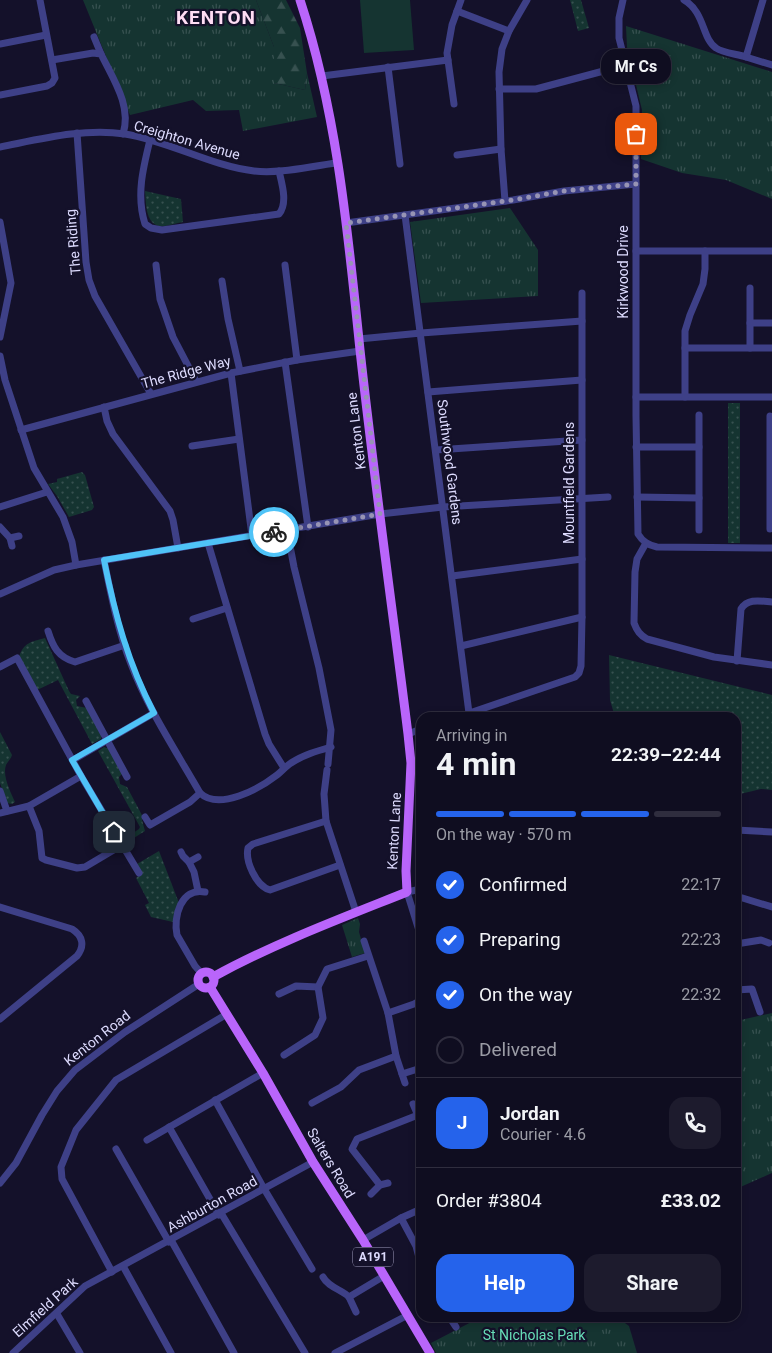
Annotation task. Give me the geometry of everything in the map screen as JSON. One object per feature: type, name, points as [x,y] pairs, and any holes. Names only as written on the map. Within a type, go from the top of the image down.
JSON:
[{"type":"main road","name":"Kenton Lane","points":[[300,0],[322,76],[346,223],[360,351],[408,734],[411,782],[406,871],[407,892]]},
{"type":"main road","points":[[213,977],[240,962],[290,940],[407,892]]},
{"type":"main road","points":[[208,973],[213,977],[214,984],[206,988],[199,984],[198,980],[202,974],[208,973]]},
{"type":"main road","name":"Salters Road","points":[[210,987],[263,1073],[313,1162],[430,1353]]},
{"type":"street","points":[[0,96],[47,86],[52,84],[55,78],[40,0]]},
{"type":"street","points":[[454,104],[448,60],[449,41],[461,0]]},
{"type":"street","points":[[505,201],[499,89],[502,50],[509,31],[527,0]]},
{"type":"street","name":"Kirkwood Drive","points":[[623,0],[619,18],[619,38],[636,106],[636,497],[638,534],[648,544]]},
{"type":"street","points":[[684,0],[696,9],[716,49],[746,56],[772,65]]},
{"type":"street","points":[[746,56],[763,0]]},
{"type":"street","points":[[457,11],[509,31]]},
{"type":"street","points":[[0,44],[46,35]]},
{"type":"street","points":[[94,37],[125,106],[126,120],[123,134]]},
{"type":"street","points":[[52,60],[93,53],[101,54]]},
{"type":"street","points":[[322,76],[448,60]]},
{"type":"street","points":[[499,89],[536,89],[626,65]]},
{"type":"street","points":[[388,68],[400,164]]},
{"type":"street","name":"Creighton Avenue","points":[[0,147],[77,133],[123,134],[177,147],[238,168],[264,172],[337,163]]},
{"type":"street","name":"The Riding","points":[[77,133],[86,262],[89,280],[95,296],[152,394]]},
{"type":"street","points":[[150,140],[140,192],[142,215],[145,224],[151,228],[162,230],[279,214],[283,209],[284,200],[280,171]]},
{"type":"street","points":[[457,155],[501,149]]},
{"type":"street","points":[[346,223],[564,191],[636,184]]},
{"type":"street","name":"Southwood Gardens","points":[[405,215],[469,712]]},
{"type":"street","points":[[0,222],[3,248],[11,283],[3,308],[0,337]]},
{"type":"street","points":[[636,251],[772,251]]},
{"type":"street","points":[[685,397],[687,324],[702,284],[705,269],[705,251]]},
{"type":"street","points":[[156,265],[160,299],[170,327],[196,381]]},
{"type":"street","points":[[285,265],[297,360]]},
{"type":"street","points":[[222,281],[228,320],[240,371]]},
{"type":"street","points":[[750,288],[750,348]]},
{"type":"street","name":"Mountfield Gardens","points":[[472,712],[575,677],[579,673],[581,666],[582,293]]},
{"type":"street","points":[[359,339],[582,321]]},
{"type":"street","points":[[750,323],[772,323]]},
{"type":"street","points":[[685,348],[772,348]]},
{"type":"street","name":"The Ridge Way","points":[[21,430],[196,381],[285,362],[360,351]]},
{"type":"street","points":[[0,356],[5,380],[34,468],[63,518],[72,542],[76,565]]},
{"type":"street","points":[[285,362],[308,527]]},
{"type":"street","points":[[231,373],[252,536]]},
{"type":"street","points":[[428,392],[582,380]]},
{"type":"street","points":[[636,397],[772,397]]},
{"type":"street","points":[[104,407],[107,421],[114,434],[170,511],[178,548]]},
{"type":"street","points":[[699,415],[699,530]]},
{"type":"street","points":[[770,416],[770,529]]},
{"type":"street","points":[[192,446],[239,439]]},
{"type":"street","points":[[436,450],[582,440]]},
{"type":"street","points":[[636,448],[699,447]]},
{"type":"street","points":[[0,507],[47,492]]},
{"type":"street","points":[[0,594],[54,570],[76,565],[380,514],[443,507],[608,497]]},
{"type":"street","points":[[636,497],[699,498]]},
{"type":"street","points":[[0,527],[10,538],[12,546]]},
{"type":"street","points":[[287,530],[319,668],[331,730],[324,794],[326,821],[356,912]]},
{"type":"street","points":[[10,538],[19,536]]},
{"type":"street","points":[[208,543],[265,734],[284,768]]},
{"type":"street","points":[[772,548],[663,547],[648,544],[637,560],[634,572],[634,623],[637,630],[647,639],[737,662],[772,666]]},
{"type":"street","points":[[452,576],[582,559]]},
{"type":"street","points":[[104,560],[125,646],[138,680],[154,713],[200,792],[211,800],[228,799],[253,790],[284,768],[307,755],[330,747]]},
{"type":"street","points":[[737,662],[740,609],[750,601],[772,602]]},
{"type":"street","points":[[193,619],[227,608]]},
{"type":"street","points":[[461,646],[582,617]]},
{"type":"street","points":[[48,631],[57,652],[61,656],[75,662],[125,646]]},
{"type":"street","points":[[0,667],[17,658],[81,776],[139,873]]},
{"type":"street","points":[[86,701],[127,777]]},
{"type":"street","points":[[72,760],[154,713]]},
{"type":"street","points":[[408,734],[416,731]]},
{"type":"street","points":[[0,791],[4,812],[29,806],[81,776]]},
{"type":"street","points":[[144,817],[150,825],[190,802],[200,792]]},
{"type":"street","points":[[29,806],[39,831],[42,858],[46,860],[77,868],[85,867],[122,846]]},
{"type":"street","points":[[326,821],[253,844],[248,848],[248,860],[260,884],[270,890],[340,865]]},
{"type":"street","points":[[741,830],[772,832]]},
{"type":"street","points":[[181,852],[189,862],[201,892],[187,895],[178,915],[176,930],[195,966],[202,974]]},
{"type":"street","points":[[189,862],[198,857]]},
{"type":"street","points":[[416,890],[407,892],[416,921]]},
{"type":"street","points":[[741,898],[772,907]]},
{"type":"street","points":[[0,908],[72,929],[80,936],[82,942],[82,950],[77,956],[2,1014]]},
{"type":"street","points":[[741,943],[761,940],[771,945]]},
{"type":"street","points":[[364,941],[388,1013],[396,1056],[405,1084]]},
{"type":"street","points":[[284,1055],[315,1034],[323,1018],[318,987],[327,969],[368,956]]},
{"type":"street","name":"Kenton Road","points":[[0,1183],[16,1163],[57,1091],[75,1070],[124,1032],[199,984]]},
{"type":"street","points":[[279,994],[296,986],[318,987]]},
{"type":"street","points":[[741,990],[752,989],[760,1012]]},
{"type":"street","points":[[388,1013],[416,1003]]},
{"type":"street","points":[[112,1272],[62,1179],[61,1167],[66,1152],[76,1130],[116,1080],[227,1014]]},
{"type":"street","points":[[312,1103],[341,1087],[359,1070],[396,1056]]},
{"type":"street","points":[[402,1074],[416,1070]]},
{"type":"street","points":[[147,1140],[263,1073]]},
{"type":"street","points":[[215,1100],[264,1189],[312,1269]]},
{"type":"street","points":[[413,1104],[416,1111]]},
{"type":"street","points":[[380,1185],[352,1148],[357,1139],[416,1116]]},
{"type":"street","points":[[169,1127],[305,1353]]},
{"type":"street","points":[[116,1148],[234,1353]]},
{"type":"street","name":"Ashburton Road","points":[[123,1266],[313,1162]]},
{"type":"street","points":[[371,1194],[380,1185],[388,1183]]},
{"type":"street","points":[[362,1240],[416,1211]]},
{"type":"street","points":[[401,1218],[416,1246]]},
{"type":"street","points":[[123,1266],[171,1353]]},
{"type":"street","name":"Elmfield Park","points":[[13,1353],[85,1286],[123,1266]]},
{"type":"street","points":[[350,1297],[384,1276]]},
{"type":"street","points":[[322,1277],[327,1284],[342,1290],[350,1297],[356,1312]]},
{"type":"street","points":[[57,1314],[80,1353]]},
{"type":"street","points":[[335,1353],[408,1315]]},
{"type":"street","points":[[453,1322],[456,1327]]},
{"type":"green space","points":[[83,0],[256,0],[274,47],[274,83],[305,90],[307,73],[317,117],[243,131],[239,110],[206,111],[193,100],[130,115]]},
{"type":"green space","points":[[256,0],[286,0],[300,28],[307,73],[305,90],[274,83],[274,47]]},
{"type":"green space","points":[[360,0],[410,0],[414,50],[364,53]]},
{"type":"green space","points":[[570,0],[581,0],[589,28],[578,31]]},
{"type":"green space","points":[[626,26],[772,72],[772,199],[726,180],[682,173],[641,159],[642,110],[627,47]]},
{"type":"green space","points":[[145,191],[181,199],[183,222],[162,226],[154,224],[147,211]]},
{"type":"green space","points":[[510,208],[538,250],[538,296],[421,303],[410,222]]},
{"type":"green space","points":[[728,403],[740,403],[740,543],[728,543]]},
{"type":"green space","points":[[82,472],[85,475],[94,507],[92,510],[69,517],[48,484],[57,482],[57,479]]},
{"type":"green space","points":[[45,638],[69,691],[71,694],[80,696],[76,700],[77,706],[87,708],[101,735],[101,739],[92,744],[58,680],[35,691],[19,657],[26,645]]},
{"type":"green space","points":[[609,655],[772,695],[772,790],[761,789],[741,794],[741,712],[614,712],[610,700]]},
{"type":"green space","points":[[0,732],[12,755],[6,765],[5,774],[15,802],[12,804],[7,803],[0,783]]},
{"type":"green space","points":[[104,747],[109,749],[122,774],[119,777],[120,784],[127,787],[143,817],[145,831],[129,841],[127,837],[140,827],[98,751]]},
{"type":"green space","points":[[159,851],[179,903],[173,922],[151,917],[145,905],[149,903],[136,878],[142,874],[137,864]]},
{"type":"green space","points":[[358,918],[360,924],[359,932],[365,953],[352,957],[342,925]]},
{"type":"green space","points":[[772,1013],[772,1173],[741,1187],[741,1020]]},
{"type":"green space","name":"St Nicholas Park","points":[[471,1322],[624,1322],[629,1326],[637,1353],[436,1353],[431,1343]]},
{"type":"way so far","points":[[274,532],[380,514],[346,223],[564,191],[636,184],[636,134]]},
{"type":"place","name":"Mr Cs","points":[[636,134]]},
{"type":"district","name":"KENTON","points":[[216,17]]},
{"type":"route","points":[[114,832],[72,760],[154,713],[131,664],[114,606],[104,560],[274,532]]}]
